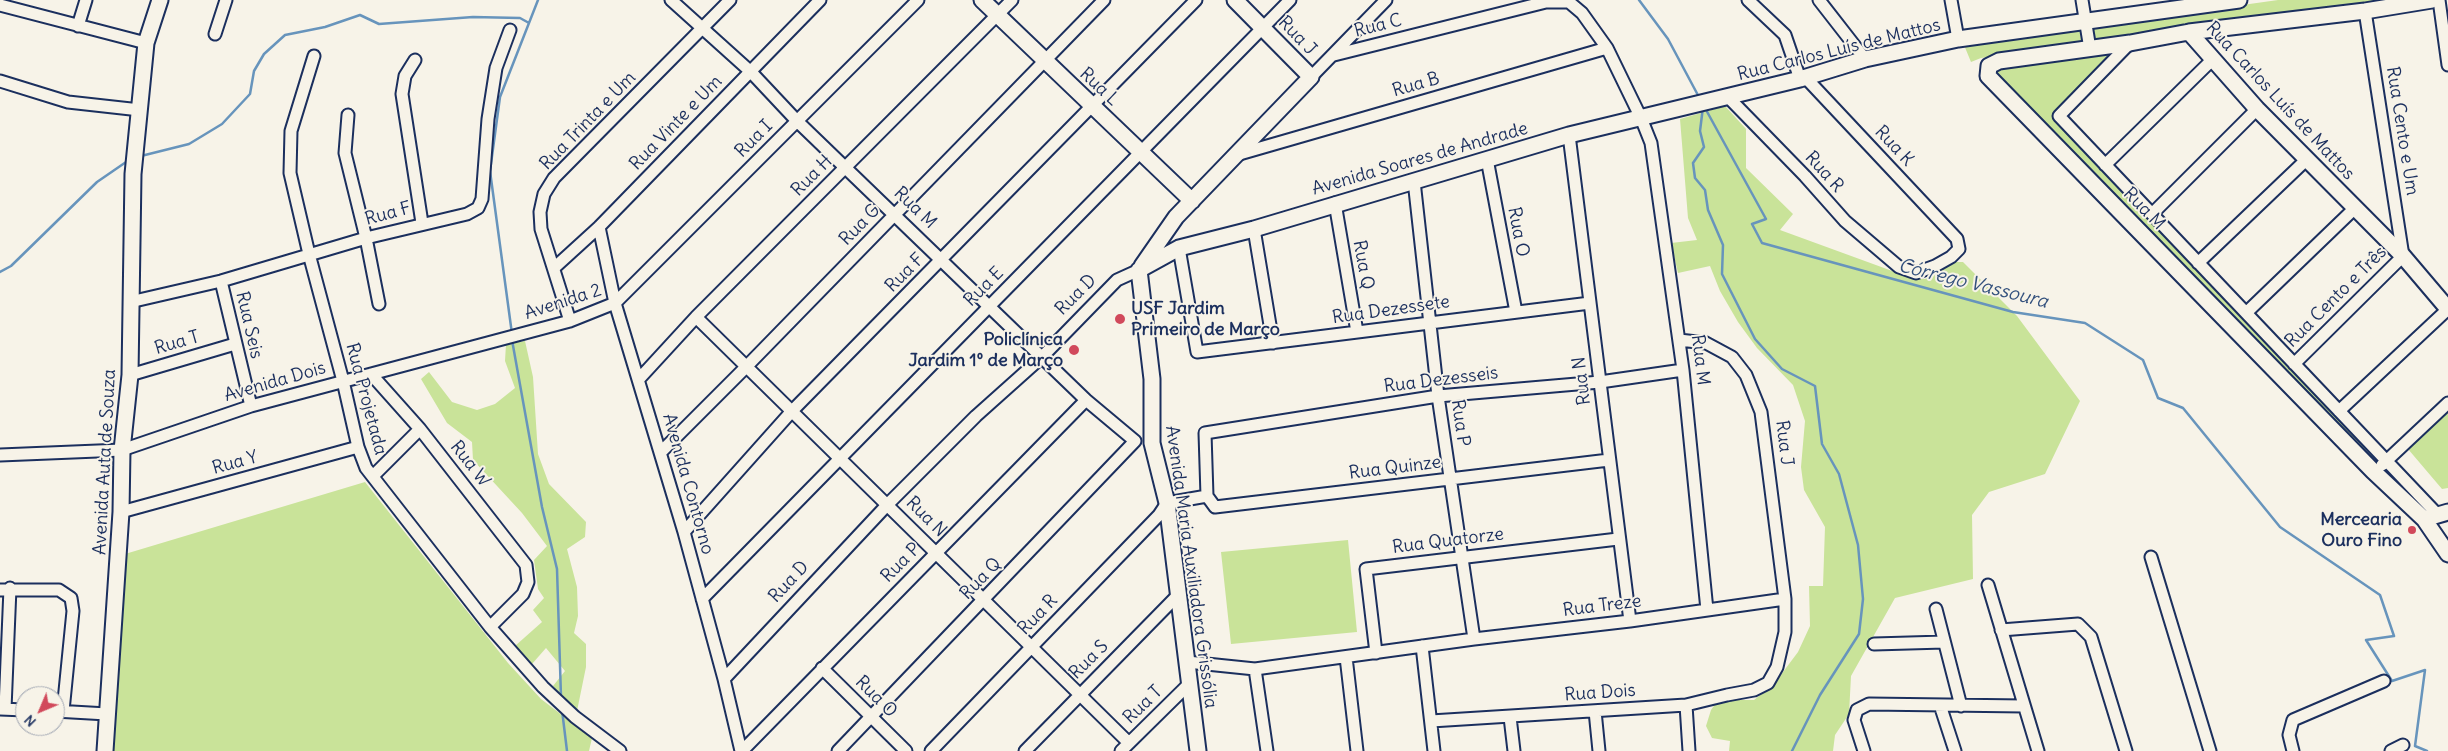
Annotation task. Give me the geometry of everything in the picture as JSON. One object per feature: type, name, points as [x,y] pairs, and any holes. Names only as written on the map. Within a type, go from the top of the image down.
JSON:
[{"type":"street","points":[[78,26],[86,0]]},
{"type":"street","points":[[0,81],[68,102],[140,110],[146,43],[160,0]]},
{"type":"street","points":[[215,34],[226,0]]},
{"type":"street","name":"Rua M","points":[[671,0],[750,72],[797,121],[1086,400],[1134,442]]},
{"type":"street","name":"Rua Trinta e Um","points":[[570,321],[541,229],[540,212],[544,194],[554,178],[730,0]]},
{"type":"street","name":"Rua Vinte e Um","points":[[554,268],[599,227],[820,0]]},
{"type":"street","name":"Rua I","points":[[615,304],[918,0]]},
{"type":"street","name":"Rua L","points":[[982,0],[1192,201]]},
{"type":"street","name":"Rua H","points":[[639,379],[696,317],[1012,0]]},
{"type":"street","name":"Rua G","points":[[660,452],[746,367],[1104,0]]},
{"type":"street","name":"Rua F","points":[[684,532],[792,411],[1196,0]]},
{"type":"street","name":"Rua J","points":[[1235,0],[1311,77]]},
{"type":"street","name":"Rua E","points":[[702,599],[1290,0]]},
{"type":"street","points":[[1140,270],[1176,218],[1386,0]]},
{"type":"street","points":[[1748,0],[1785,35],[1802,78]]},
{"type":"street","points":[[1819,0],[1865,59]]},
{"type":"street","points":[[1951,0],[1958,40]]},
{"type":"street","points":[[2082,0],[2090,49]]},
{"type":"street","name":"Rua Carlos Luís de Mattos","points":[[1722,98],[1802,78],[1865,59],[1958,40],[2239,0]]},
{"type":"street","points":[[2430,0],[2448,65]]},
{"type":"street","name":"Rua Carlos Luís de Mattos","points":[[2189,32],[2365,11],[2430,0]]},
{"type":"street","points":[[1546,1],[1569,2],[1582,13],[1607,48],[1642,118]]},
{"type":"street","name":"Rua C","points":[[1334,55],[1546,1]]},
{"type":"street","points":[[0,5],[14,4],[78,26],[146,43]]},
{"type":"street","name":"Rua Cento e Um","points":[[2365,11],[2403,256]]},
{"type":"street","name":"Rua F","points":[[130,302],[221,281],[366,238],[422,223],[467,214],[478,208],[482,199],[488,119],[496,68],[510,30]]},
{"type":"street","name":"Rua M","points":[[2189,32],[2090,49],[1998,61],[1989,66],[1988,76],[2373,472],[2436,515]]},
{"type":"street","name":"Rua Carlos Luís de Mattos","points":[[2189,32],[2257,109],[2403,256],[2447,312]]},
{"type":"street","name":"Rua M","points":[[2130,42],[2058,116],[2436,515]]},
{"type":"street","name":"Rua B","points":[[1235,155],[1607,48]]},
{"type":"street","name":"Rua Projetada","points":[[314,56],[291,131],[290,173],[309,254],[343,380],[358,448],[366,468],[490,627],[552,696],[620,751]]},
{"type":"street","points":[[415,60],[405,76],[402,94],[422,223]]},
{"type":"street","points":[[2105,165],[2212,60]]},
{"type":"street","name":"Rua K","points":[[1802,78],[1957,239],[1959,248],[1950,257],[1935,266],[1916,272],[1899,266]]},
{"type":"street","name":"Avenida Soares de Andrade","points":[[1140,270],[1179,248],[1254,229],[1335,203],[1569,136],[1722,98]]},
{"type":"street","name":"Rua R","points":[[1722,98],[1805,176],[1844,221],[1899,266]]},
{"type":"street","points":[[2152,214],[2257,109]]},
{"type":"street","name":"Avenida Auta de Souza","points":[[105,751],[121,512],[122,450],[130,375],[133,174],[140,110]]},
{"type":"street","points":[[348,115],[345,153],[366,238],[378,304]]},
{"type":"street","name":"Rua M","points":[[1642,118],[1651,143],[1683,370],[1706,610]]},
{"type":"street","name":"Rua N","points":[[1569,136],[1618,539],[1630,621]]},
{"type":"street","name":"Rua O","points":[[1487,159],[1516,312]]},
{"type":"street","points":[[2198,263],[2306,160]]},
{"type":"street","name":"Rua P","points":[[1414,181],[1438,396],[1460,557],[1474,639]]},
{"type":"street","name":"Rua Q","points":[[1335,203],[1357,332]]},
{"type":"street","points":[[2246,313],[2355,208]]},
{"type":"street","name":"Avenida Contorno","points":[[599,227],[615,304],[684,532],[724,679],[741,751]]},
{"type":"street","points":[[1254,229],[1273,343]]},
{"type":"street","name":"Rua Dezessete","points":[[1179,248],[1197,352],[1590,303]]},
{"type":"street","name":"Rua Cento e Três","points":[[2294,364],[2403,256]]},
{"type":"street","name":"Rua D","points":[[724,679],[888,504],[976,416],[1042,357],[1117,280],[1140,270]]},
{"type":"street","name":"Avenida Maria Auxiliadora Grissólia","points":[[1140,270],[1152,379],[1152,443],[1167,502],[1198,751]]},
{"type":"street","name":"Rua Seis","points":[[221,281],[251,406]]},
{"type":"street","name":"Avenida 2","points":[[499,339],[570,321],[615,304]]},
{"type":"street","points":[[2339,411],[2447,312]]},
{"type":"street","name":"Rua N","points":[[696,317],[1079,694],[1125,747]]},
{"type":"street","name":"Avenida Dois","points":[[0,455],[122,450],[251,406],[499,339]]},
{"type":"street","name":"Rua J","points":[[1678,340],[1706,343],[1732,357],[1746,375],[1756,395],[1761,412],[1785,599],[1785,632],[1777,667],[1768,683]]},
{"type":"street","name":"Rua T","points":[[130,375],[235,344]]},
{"type":"street","name":"Rua Dezesseis","points":[[1207,496],[1204,433],[1438,396],[1600,382],[1683,370]]},
{"type":"street","name":"Rua W","points":[[372,374],[420,429],[526,565],[528,582],[523,594],[490,627]]},
{"type":"street","name":"Rua P","points":[[741,751],[1086,400]]},
{"type":"street","points":[[2373,472],[2387,462],[2448,403]]},
{"type":"street","points":[[373,476],[420,429]]},
{"type":"street","points":[[1134,442],[1152,443]]},
{"type":"street","name":"Rua Q","points":[[838,751],[1134,442]]},
{"type":"street","name":"Rua Y","points":[[121,512],[358,448]]},
{"type":"street","name":"Rua Quinze","points":[[1207,496],[1214,506],[1609,460]]},
{"type":"street","points":[[1167,502],[1207,496]]},
{"type":"street","name":"Rua R","points":[[931,751],[1159,515],[1167,502]]},
{"type":"street","points":[[2436,515],[2448,554]]},
{"type":"street","name":"Rua Quatorze","points":[[1376,653],[1366,569],[1618,539]]},
{"type":"street","points":[[2151,557],[2210,751]]},
{"type":"street","points":[[1988,585],[2038,751]]},
{"type":"street","points":[[3,709],[5,589],[59,590],[71,598],[73,611],[62,686]]},
{"type":"street","name":"Rua S","points":[[1026,751],[1079,694],[1178,595]]},
{"type":"street","name":"Rua Treze","points":[[1187,662],[1255,669],[1474,639],[1630,621],[1785,599]]},
{"type":"street","points":[[1936,609],[1961,706]]},
{"type":"street","points":[[2001,630],[2078,624],[2091,637],[2126,751]]},
{"type":"street","points":[[1874,644],[1944,642]]},
{"type":"street","points":[[1422,646],[1434,751]]},
{"type":"street","points":[[1346,657],[1357,751]]},
{"type":"street","name":"Rua O","points":[[822,668],[906,751]]},
{"type":"street","points":[[1255,669],[1267,751]]},
{"type":"street","points":[[2293,751],[2289,735],[2293,720],[2384,681]]},
{"type":"street","name":"Rua Dois","points":[[1431,721],[1686,706],[1754,690],[1768,683]]},
{"type":"street","name":"Rua T","points":[[1125,747],[1190,684]]},
{"type":"street","points":[[1864,751],[1854,720],[1857,710],[1869,704],[2024,706]]},
{"type":"street","points":[[1940,705],[1955,751]]},
{"type":"street","points":[[1686,706],[1689,751]]},
{"type":"street","points":[[65,711],[107,714]]},
{"type":"street","points":[[1595,711],[1599,751]]},
{"type":"street","points":[[1510,717],[1514,751]]},
{"type":"street","points":[[2391,751],[2403,745]]},
{"type":"green space","points":[[2278,0],[2407,0],[2095,44],[2093,26]]},
{"type":"green space","points":[[2079,28],[2082,44],[1981,58],[1971,62],[1964,45]]},
{"type":"green space","points":[[2118,52],[2054,115],[2383,458],[2374,467],[1992,76],[1998,67]]},
{"type":"green space","points":[[1725,106],[1746,129],[1746,168],[1793,214],[1780,230],[1906,276],[1925,279],[1955,262],[1963,262],[2017,316],[2080,401],[2045,474],[1989,492],[1972,515],[1973,579],[1895,598],[1851,676],[1849,714],[1835,735],[1833,751],[1729,751],[1730,741],[1712,738],[1706,726],[1711,710],[1718,700],[1754,700],[1774,684],[1798,652],[1810,626],[1809,586],[1823,586],[1825,527],[1804,490],[1801,467],[1805,421],[1793,385],[1757,348],[1738,322],[1720,291],[1710,266],[1678,273],[1671,243],[1697,240],[1688,218],[1680,119]]},
{"type":"green space","points":[[525,341],[533,377],[538,454],[549,484],[586,522],[585,537],[567,549],[577,587],[578,616],[574,633],[586,644],[586,667],[577,711],[553,686],[565,671],[546,648],[532,664],[515,646],[542,622],[533,610],[544,598],[538,589],[534,560],[547,546],[522,513],[473,460],[472,442],[447,423],[421,379],[429,372],[452,402],[477,410],[495,404],[515,388],[505,361],[506,344]]},
{"type":"green space","points":[[2448,409],[2448,488],[2442,489],[2408,449]]},
{"type":"green space","points":[[365,482],[508,663],[541,699],[592,738],[589,751],[112,751],[125,554]]},
{"type":"green space","points":[[1348,540],[1357,632],[1231,644],[1221,552]]},
{"type":"waterway","points":[[512,334],[490,171],[500,97],[538,0]]},
{"type":"waterway","name":"Córrego Vassoura","points":[[1639,0],[1668,39],[1700,99]]},
{"type":"waterway","points":[[141,156],[189,144],[222,124],[250,94],[254,71],[264,54],[285,35],[325,27],[360,15],[379,24],[473,17],[520,18],[529,23]]},
{"type":"waterway","points":[[1703,107],[1700,131],[1704,147],[1693,163],[1695,178],[1705,190],[1708,210],[1723,245],[1722,274],[1755,339],[1782,369],[1815,386],[1822,444],[1839,474],[1858,545],[1863,599],[1859,634],[1820,695],[1792,751]]},
{"type":"waterway","name":"Córrego Vassoura","points":[[1705,108],[1766,219],[1752,224],[1762,243],[2013,312],[2085,323],[2143,360],[2158,398],[2183,408],[2280,527],[2380,595],[2394,636],[2366,640],[2392,681],[2425,670],[2415,746],[2427,751]]},
{"type":"waterway","points":[[0,272],[11,266],[97,182],[129,160]]},
{"type":"waterway","points":[[512,340],[542,507],[557,569],[561,697]]},
{"type":"waterway","points":[[562,710],[567,751]]},
{"type":"place","name":"USF Jardim Primeiro de Março","points":[[1120,319]]},
{"type":"place","name":"Policlínica Jardim 1º de Março","points":[[1074,350]]},
{"type":"place","name":"Mercearia Ouro Fino","points":[[2412,530]]}]
